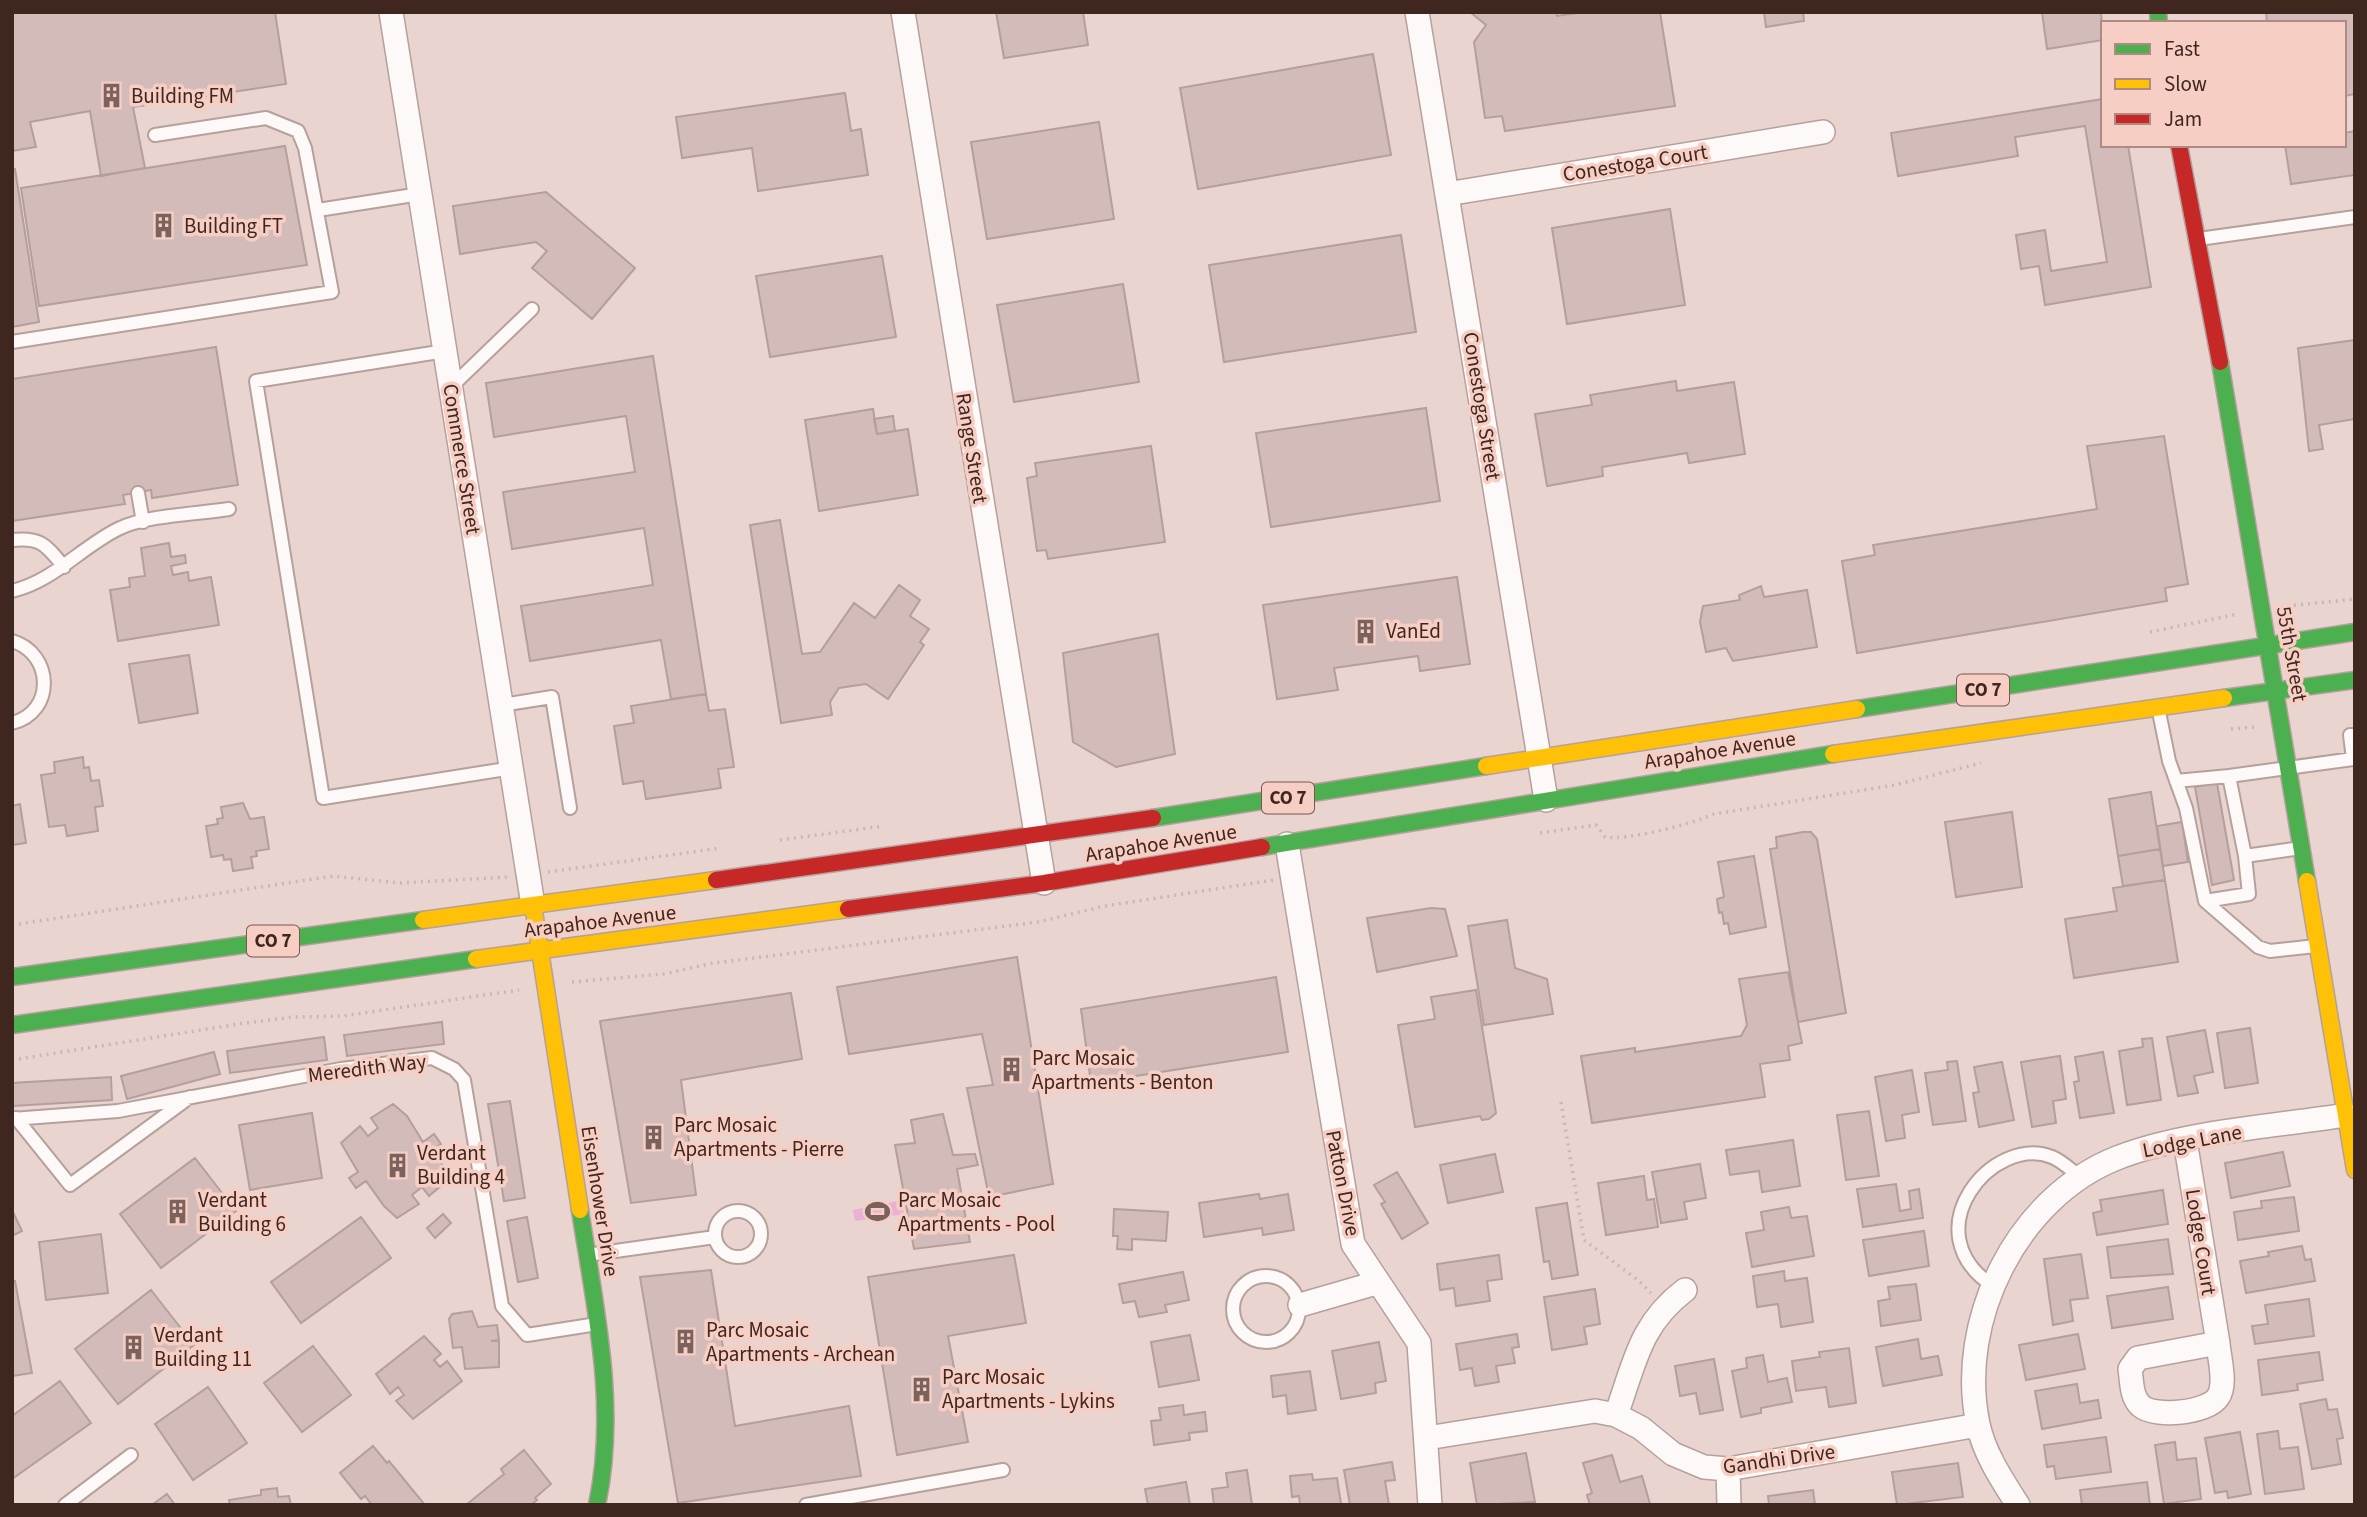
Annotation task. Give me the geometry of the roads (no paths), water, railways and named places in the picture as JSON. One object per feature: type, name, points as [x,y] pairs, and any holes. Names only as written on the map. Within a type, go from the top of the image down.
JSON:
[{"type":"main road","name":"55th Street","points":[[2179,147],[2231,421],[2283,723],[2317,946],[2350,1122],[2355,1170]]},
{"type":"main road","name":"Arapahoe Avenue","points":[[12,977],[1036,836],[2355,632]]},
{"type":"main road","name":"Arapahoe Avenue","points":[[12,1025],[1044,883],[1851,751],[2355,680]]},
{"type":"main road","name":"Eisenhower Drive","points":[[533,905],[598,1324],[608,1415],[603,1480],[597,1505]]},
{"type":"street","name":"Commerce Street","points":[[391,12],[533,905]]},
{"type":"street","name":"Range Street","points":[[903,12],[1044,883]]},
{"type":"street","name":"Conestoga Street","points":[[1417,12],[1546,800]]},
{"type":"street","name":"Conestoga Court","points":[[1447,194],[1823,132]]},
{"type":"street","name":"Patton Drive","points":[[1287,844],[1353,1244],[1376,1283],[1391,1298],[1419,1343],[1430,1505]]},
{"type":"street","name":"Lodge Lane","points":[[2018,1505],[1995,1469],[1978,1425],[1974,1373],[1980,1322],[1993,1286],[2017,1241],[2051,1202],[2079,1176],[2151,1146],[2350,1122]]},
{"type":"street","name":"Lodge Court","points":[[2185,1140],[2218,1343]]},
{"type":"street","points":[[1300,1305],[1376,1283]]},
{"type":"street","points":[[1616,1415],[1647,1329],[1664,1306],[1685,1290]]},
{"type":"street","name":"Gandhi Drive","points":[[1427,1438],[1595,1411],[1616,1415],[1641,1428],[1673,1454],[1704,1466],[1728,1469],[1978,1425]]},
{"type":"street","points":[[1728,1469],[1729,1505]]},
{"type":"lane","points":[[12,342],[332,292],[305,148],[298,131],[282,122],[266,118],[155,135]]},
{"type":"lane","points":[[318,210],[420,194]]},
{"type":"lane","points":[[2195,240],[2355,217]]},
{"type":"lane","points":[[451,387],[533,309]]},
{"type":"lane","points":[[445,351],[256,381],[258,394],[323,798],[512,768]]},
{"type":"lane","points":[[138,493],[143,522]]},
{"type":"lane","points":[[12,591],[37,584],[121,528],[229,509]]},
{"type":"lane","points":[[12,540],[30,538],[42,543],[64,567]]},
{"type":"lane","points":[[12,641],[34,654],[43,669],[45,680],[38,705],[29,715],[12,723]]},
{"type":"lane","points":[[502,705],[552,697],[570,808]]},
{"type":"lane","points":[[2158,708],[2193,835],[2205,901],[2258,947],[2270,951],[2317,946]]},
{"type":"lane","points":[[2176,781],[2354,765],[2350,735],[2355,734]]},
{"type":"lane","points":[[2205,901],[2249,894],[2245,856],[2229,776]]},
{"type":"lane","points":[[2245,856],[2302,848]]},
{"type":"lane","name":"Meredith Way","points":[[14,1119],[117,1111],[341,1069],[432,1058],[445,1063],[464,1080],[502,1306],[527,1335],[598,1324]]},
{"type":"lane","points":[[14,1119],[71,1185],[193,1095]]},
{"type":"lane","points":[[1993,1286],[1974,1273],[1960,1250],[1957,1220],[1971,1188],[1996,1166],[2026,1154],[2052,1157],[2079,1176]]},
{"type":"lane","points":[[587,1255],[715,1237]]},
{"type":"lane","points":[[1263,1276],[1283,1280],[1297,1295],[1300,1305],[1299,1317],[1286,1336],[1264,1342],[1243,1333],[1233,1313],[1234,1302],[1244,1284],[1263,1276]]},
{"type":"lane","points":[[65,1505],[131,1455]]},
{"type":"lane","points":[[806,1505],[1003,1470]]},
{"type":"place","name":"Building FM","points":[[111,96]]},
{"type":"place","name":"Building FT","points":[[164,226]]},
{"type":"place","name":"VanEd","points":[[1366,631]]},
{"type":"place","name":"Parc Mosaic Apartments - Benton","points":[[1012,1070]]},
{"type":"place","name":"Parc Mosaic Apartments - Pierre","points":[[654,1137]]},
{"type":"place","name":"Verdant Building 4","points":[[397,1165]]},
{"type":"place","name":"Verdant Building 6","points":[[178,1212]]},
{"type":"place","name":"Parc Mosaic Apartments - Pool","points":[[878,1212]]},
{"type":"place","name":"Parc Mosaic Apartments - Archean","points":[[686,1342]]},
{"type":"place","name":"Verdant Building 11","points":[[134,1347]]},
{"type":"place","name":"Parc Mosaic Apartments - Lykins","points":[[922,1389]]}]
